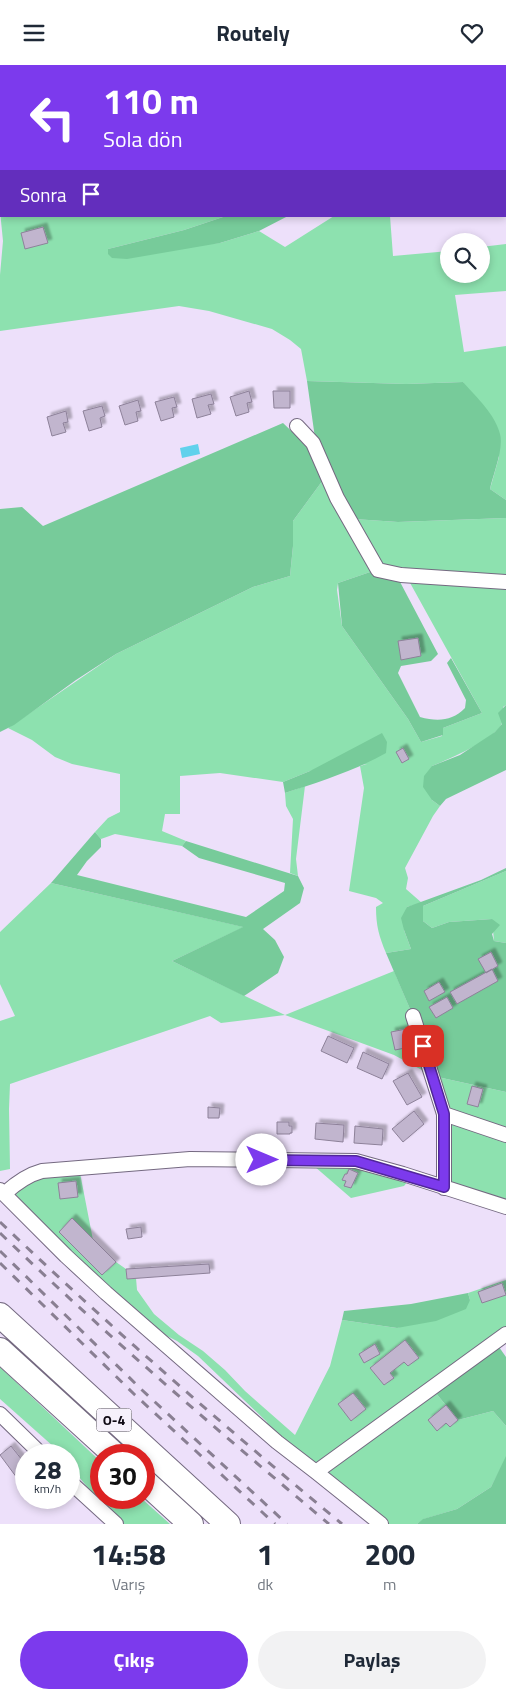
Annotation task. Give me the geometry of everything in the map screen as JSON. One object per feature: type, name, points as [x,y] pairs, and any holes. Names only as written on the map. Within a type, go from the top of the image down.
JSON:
[{"type":"highway","name":"O-4","points":[[0,1315],[228,1524]]},
{"type":"highway","name":"O-4","points":[[0,1350],[103,1444]]},
{"type":"highway","points":[[155,1491],[191,1524]]},
{"type":"street","points":[[297,426],[312,443],[338,498],[378,570],[401,575],[506,582]]},
{"type":"street","points":[[413,1016],[444,1114],[444,1187]]},
{"type":"street","points":[[444,1114],[506,1135]]},
{"type":"street","points":[[381,1524],[277,1442],[106,1293],[2,1192],[31,1174],[42,1171],[190,1159],[356,1161],[506,1207]]},
{"type":"street","points":[[316,1472],[506,1334]]},
{"type":"street","points":[[0,1415],[30,1444]]},
{"type":"street","points":[[80,1491],[116,1524]]},
{"type":"green space","points":[[1,217],[223,217],[184,230],[108,249],[220,243],[259,231],[285,247],[332,217],[390,217],[393,256],[440,252],[440,283],[490,283],[490,246],[506,244],[506,291],[455,295],[464,352],[506,346],[506,500],[490,489],[499,457],[463,382],[406,384],[307,381],[301,349],[272,329],[209,311],[179,306],[0,331],[0,275],[3,241]]},
{"type":"green space","points":[[223,217],[286,217],[259,231],[220,243],[127,259],[112,258],[108,254],[108,249],[184,230]]},
{"type":"green space","points":[[307,381],[406,384],[463,382],[480,400],[498,427],[501,447],[490,489],[506,500],[506,518],[398,522],[354,519],[315,438]]},
{"type":"green space","points":[[283,423],[306,445],[323,480],[293,521],[290,576],[253,587],[116,654],[76,680],[14,725],[0,732],[0,509],[22,507],[43,526]]},
{"type":"green space","points":[[323,480],[373,571],[338,583],[337,590],[342,626],[408,719],[421,742],[442,736],[443,728],[482,713],[409,581],[506,588],[506,705],[503,707],[502,723],[498,729],[482,742],[432,766],[432,800],[440,806],[405,868],[408,878],[406,889],[422,903],[407,907],[404,930],[411,949],[386,953],[378,931],[376,914],[376,907],[383,903],[376,898],[349,891],[364,788],[360,766],[367,764],[310,771],[283,782],[220,773],[180,776],[180,814],[165,814],[162,831],[186,841],[182,846],[115,834],[101,839],[95,832],[108,818],[120,812],[120,774],[72,764],[55,757],[32,740],[8,728],[116,654],[253,587],[290,576],[293,521]]},
{"type":"green space","points":[[506,518],[506,578],[393,569],[380,564],[354,519],[398,522]]},
{"type":"green space","points":[[373,571],[399,580],[438,654],[431,661],[401,666],[398,673],[420,717],[433,720],[450,718],[465,708],[466,700],[447,663],[451,658],[482,713],[443,728],[443,735],[421,742],[408,719],[342,626],[338,583]]},
{"type":"green space","points":[[506,705],[506,770],[446,799],[440,806],[432,800],[423,787],[424,776],[432,766],[460,755],[495,732],[502,724],[498,713]]},
{"type":"green space","points":[[382,733],[387,742],[386,753],[349,771],[285,793],[283,782],[310,771]]},
{"type":"green space","points":[[305,786],[296,859],[298,876],[290,873],[293,819],[286,806],[285,793]]},
{"type":"green space","points":[[95,832],[101,839],[101,847],[87,861],[77,875],[246,917],[284,891],[285,883],[199,858],[182,846],[186,841],[298,876],[304,888],[300,903],[263,929],[275,940],[284,957],[278,973],[244,996],[172,961],[243,927],[51,883]]},
{"type":"green space","points":[[506,868],[506,871],[423,906],[423,921],[432,928],[449,922],[492,919],[500,925],[492,934],[494,941],[506,943],[506,1092],[433,1076],[413,1016],[386,953],[411,949],[401,918],[407,907],[481,880]]},
{"type":"green space","points":[[506,871],[506,943],[494,941],[492,919],[449,922],[432,928],[423,921],[423,906]]},
{"type":"green space","points":[[51,883],[244,927],[172,961],[285,1015],[221,1023],[210,1016],[10,1084],[10,1169],[0,1171],[0,1021],[15,1016],[0,984],[0,932]]},
{"type":"green space","points":[[394,971],[413,1016],[433,1076],[394,1055],[285,1015]]},
{"type":"green space","points":[[433,1076],[506,1092],[506,1207],[444,1188],[444,1114]]},
{"type":"green space","points":[[314,1166],[367,1168],[409,1180],[404,1186],[351,1198]]},
{"type":"green space","points":[[80,1173],[93,1240],[72,1219],[59,1232],[102,1275],[116,1262],[126,1269],[127,1279],[136,1278],[137,1290],[154,1314],[179,1335],[203,1351],[295,1435],[330,1366],[342,1320],[397,1328],[470,1300],[468,1293],[506,1280],[506,1327],[316,1465],[268,1428],[267,1422],[198,1356],[177,1341],[161,1333],[106,1286],[45,1227],[16,1195],[17,1188],[47,1174]]},
{"type":"green space","points":[[468,1293],[470,1300],[466,1309],[436,1321],[397,1328],[342,1320],[344,1311],[411,1304]]},
{"type":"green space","points":[[499,1347],[506,1357],[506,1426],[493,1411],[458,1420],[435,1392]]},
{"type":"green space","points":[[0,1367],[90,1452],[90,1490],[80,1478],[80,1444],[51,1444],[0,1399]]},
{"type":"green space","points":[[435,1392],[458,1420],[493,1411],[506,1426],[506,1458],[491,1487],[457,1509],[424,1519],[417,1524],[387,1524],[328,1476],[329,1471]]},
{"type":"green space","points":[[506,1456],[506,1524],[417,1524],[423,1519],[457,1509],[491,1487]]},
{"type":"green space","points":[[108,1509],[153,1509],[170,1524],[124,1524]]},
{"type":"water","points":[[198,444],[200,454],[182,458],[180,448]]},
{"type":"building","points":[[43,227],[48,243],[25,249],[21,233]]},
{"type":"building","points":[[249,391],[252,402],[247,403],[249,412],[236,416],[230,397]]},
{"type":"building","points":[[273,391],[290,391],[290,408],[274,408]]},
{"type":"building","points":[[211,394],[214,404],[208,405],[211,414],[197,418],[192,399]]},
{"type":"building","points":[[174,397],[177,407],[172,408],[174,417],[161,421],[155,402]]},
{"type":"building","points":[[138,400],[141,411],[136,412],[138,421],[125,425],[119,406]]},
{"type":"building","points":[[102,406],[105,416],[100,418],[102,427],[89,431],[83,411]]},
{"type":"building","points":[[66,411],[68,422],[63,423],[66,432],[52,436],[47,417]]},
{"type":"building","points":[[418,638],[421,656],[401,660],[398,641]]},
{"type":"building","points":[[403,748],[409,759],[402,763],[396,752]]},
{"type":"building","points":[[491,952],[498,966],[486,973],[478,959]]},
{"type":"building","points":[[492,969],[498,981],[457,1004],[450,992]]},
{"type":"building","points":[[439,982],[445,992],[429,1001],[424,991]]},
{"type":"building","points":[[447,997],[453,1008],[436,1018],[429,1007]]},
{"type":"building","points":[[406,1029],[410,1047],[395,1050],[391,1032]]},
{"type":"building","points":[[328,1036],[354,1048],[347,1063],[321,1051]]},
{"type":"building","points":[[363,1052],[389,1064],[382,1079],[357,1068]]},
{"type":"building","points":[[408,1073],[422,1097],[407,1105],[393,1081]]},
{"type":"building","points":[[472,1086],[483,1089],[478,1107],[467,1104]]},
{"type":"building","points":[[208,1107],[220,1108],[219,1118],[208,1118]]},
{"type":"building","points":[[414,1111],[424,1124],[403,1142],[392,1129]]},
{"type":"building","points":[[277,1122],[289,1122],[289,1126],[292,1126],[292,1133],[277,1134]]},
{"type":"building","points":[[316,1123],[344,1125],[343,1142],[315,1139]]},
{"type":"building","points":[[355,1126],[383,1129],[382,1145],[354,1143]]},
{"type":"building","points":[[349,1169],[358,1173],[351,1188],[344,1186],[346,1181],[342,1180]]},
{"type":"building","points":[[76,1181],[78,1197],[60,1199],[58,1183]]},
{"type":"building","points":[[72,1218],[116,1262],[102,1275],[59,1232]]},
{"type":"building","points":[[141,1227],[142,1237],[128,1239],[126,1229]]},
{"type":"building","points":[[209,1264],[210,1273],[127,1279],[126,1269]]},
{"type":"building","points":[[502,1283],[506,1295],[482,1303],[478,1292]]},
{"type":"building","points":[[405,1340],[419,1358],[408,1366],[404,1362],[390,1373],[394,1378],[384,1385],[370,1368]]},
{"type":"building","points":[[375,1344],[380,1354],[364,1363],[359,1354]]},
{"type":"building","points":[[353,1393],[366,1409],[351,1421],[338,1404]]},
{"type":"building","points":[[446,1405],[458,1420],[450,1427],[446,1423],[437,1431],[428,1420]]},
{"type":"building","points":[[11,1446],[15,1451],[15,1475],[0,1455]]},
{"type":"railway","points":[[0,1222],[168,1376],[342,1524]]},
{"type":"railway","points":[[0,1233],[162,1381],[329,1524]]},
{"type":"railway","points":[[0,1251],[142,1390],[287,1524]]},
{"type":"railway","points":[[0,1263],[134,1394],[275,1524]]},
{"type":"route","points":[[262,1160],[356,1161],[444,1187],[444,1114],[423,1046]]}]
